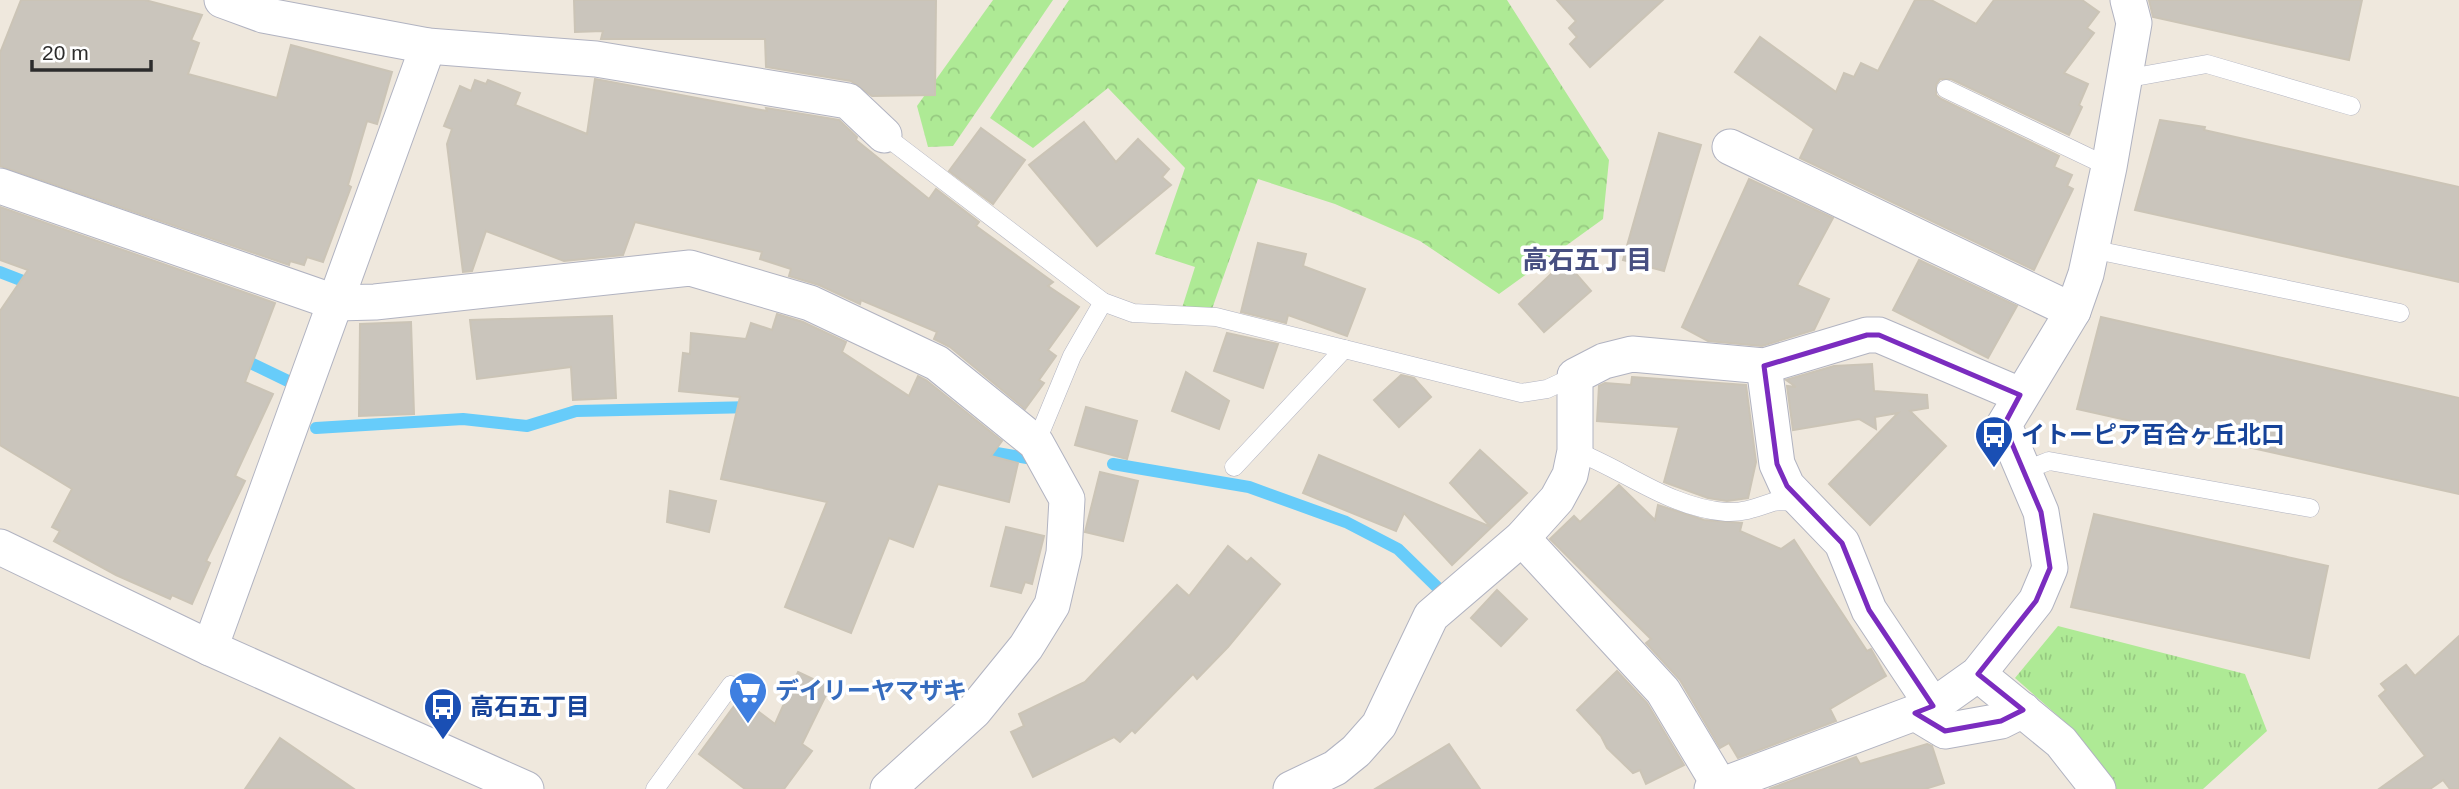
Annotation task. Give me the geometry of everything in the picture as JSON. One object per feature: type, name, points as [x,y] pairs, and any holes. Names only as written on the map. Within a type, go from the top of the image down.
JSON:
[{"type":"street","points":[[222,0],[263,15],[428,46],[596,59],[848,101],[884,135]]},
{"type":"street","points":[[1522,538],[1663,691],[1716,788],[1924,710],[1978,674],[2036,601],[2050,568],[2041,512],[2004,425],[2073,311],[2091,249],[2109,167],[2134,23],[2128,0]]},
{"type":"street","points":[[210,648],[428,46]]},
{"type":"street","points":[[1730,147],[2073,311]]},
{"type":"street","points":[[0,186],[337,303],[375,302],[690,268],[810,303],[937,363],[1036,443],[1067,499],[1064,553],[1052,605],[1026,647],[975,711],[888,789]]},
{"type":"street","points":[[1291,789],[1335,768],[1356,751],[1379,725],[1431,615],[1522,538],[1557,499],[1570,475],[1575,451],[1575,376],[1604,361],[1632,354],[1764,366],[1867,335],[1879,335],[1990,379],[2020,395]]},
{"type":"street","points":[[1764,366],[1777,464],[1787,486],[1842,543],[1869,610],[1924,710],[1945,731],[2001,721],[2023,710]]},
{"type":"street","points":[[0,547],[210,648],[526,789]]},
{"type":"street","points":[[1978,674],[2061,741],[2098,789]]},
{"type":"lane","points":[[2124,79],[2207,64],[2351,106]]},
{"type":"lane","points":[[1946,89],[2109,167]]},
{"type":"lane","points":[[884,135],[1104,302],[1133,313],[1216,317],[1521,393],[1547,389],[1575,376]]},
{"type":"lane","points":[[2091,249],[2400,313]]},
{"type":"lane","points":[[1036,443],[1072,356],[1104,302]]},
{"type":"lane","points":[[1234,467],[1344,349]]},
{"type":"lane","points":[[1575,451],[1609,464],[1651,490],[1707,509],[1744,511],[1776,501],[1801,502]]},
{"type":"lane","points":[[2024,471],[2049,461],[2310,508]]},
{"type":"lane","points":[[655,789],[731,685]]},
{"type":"highlighted area","points":[[1867,335],[1879,335],[2020,395],[2004,425],[2041,512],[2050,568],[2036,601],[1978,674],[2023,710],[2001,721],[1945,731],[1915,713],[1933,706],[1869,610],[1842,543],[1787,486],[1777,464],[1764,366]]},
{"type":"green space","points":[[993,0],[1053,0],[953,146],[928,147],[917,106]]},
{"type":"green space","points":[[1069,0],[1507,0],[1609,160],[1603,219],[1499,294],[1420,241],[1335,204],[1258,179],[1212,309],[1182,308],[1195,267],[1155,254],[1185,168],[1108,88],[1033,148],[990,118]]},
{"type":"green space","points":[[2058,626],[2245,674],[2267,731],[2203,789],[2108,789],[2109,776],[2074,730],[2015,678]]},
{"type":"building","points":[[21,0],[145,0],[202,15],[191,40],[199,43],[188,74],[277,98],[291,45],[392,72],[377,124],[367,121],[348,185],[351,187],[323,262],[307,257],[304,265],[290,261],[289,265],[0,166],[0,53]]},
{"type":"building","points":[[574,0],[936,0],[935,95],[872,96],[851,81],[766,67],[765,39],[601,39],[603,31],[575,32]]},
{"type":"building","points":[[1557,0],[1663,0],[1590,67],[1570,44],[1577,37],[1569,28],[1576,21]]},
{"type":"building","points":[[1915,0],[1931,0],[1976,24],[1994,0],[2082,0],[2099,12],[2087,28],[2094,33],[2064,73],[2088,84],[2079,105],[2082,107],[2069,135],[1951,79],[1940,79],[1936,85],[1936,95],[1941,99],[2059,156],[2054,167],[2072,175],[2067,186],[2073,189],[2034,270],[1800,158],[1814,129],[1735,72],[1760,37],[1836,92],[1844,73],[1854,77],[1861,63],[1878,71]]},
{"type":"building","points":[[2149,0],[2362,0],[2349,60],[2153,17]]},
{"type":"building","points":[[595,79],[767,111],[766,108],[839,120],[857,137],[856,140],[929,199],[936,189],[979,222],[976,226],[1053,282],[1048,286],[1079,307],[1048,350],[1056,356],[1039,380],[1044,383],[1025,409],[950,347],[934,339],[937,332],[861,300],[860,304],[819,285],[789,276],[791,269],[760,259],[762,252],[635,222],[623,255],[564,261],[486,231],[472,271],[463,272],[447,144],[452,129],[444,126],[460,86],[471,91],[475,80],[486,84],[488,80],[520,93],[515,105],[587,134]]},
{"type":"building","points":[[2160,120],[2205,127],[2204,130],[2459,187],[2459,282],[2135,210]]},
{"type":"building","points":[[1084,122],[1116,162],[1138,139],[1169,169],[1162,177],[1171,185],[1097,246],[1029,165]]},
{"type":"building","points":[[981,128],[1025,160],[993,204],[949,171]]},
{"type":"building","points":[[1659,133],[1701,145],[1664,271],[1623,260]]},
{"type":"building","points":[[1749,179],[1833,218],[1797,285],[1829,299],[1814,330],[1762,346],[1708,341],[1682,327]]},
{"type":"building","points":[[0,207],[275,303],[245,382],[273,394],[235,476],[245,481],[206,561],[210,563],[192,604],[172,595],[170,599],[116,575],[54,541],[60,531],[52,527],[72,489],[0,445],[0,311],[28,270],[0,260]]},
{"type":"building","points":[[1258,243],[1306,254],[1303,266],[1365,289],[1347,336],[1288,315],[1286,323],[1241,312]]},
{"type":"building","points":[[1919,260],[2017,306],[1988,358],[1893,310]]},
{"type":"building","points":[[1565,261],[1591,291],[1544,332],[1519,304]]},
{"type":"building","points":[[777,314],[803,322],[846,342],[842,352],[909,396],[918,376],[926,380],[1002,441],[991,456],[1018,463],[1009,502],[938,484],[913,547],[889,538],[851,633],[785,607],[827,502],[721,479],[740,397],[679,391],[683,353],[690,354],[691,333],[746,339],[751,323],[772,330]]},
{"type":"building","points":[[612,316],[616,398],[573,400],[571,367],[477,379],[470,320]]},
{"type":"building","points":[[2101,317],[2459,398],[2459,494],[2077,409]]},
{"type":"building","points":[[411,322],[414,414],[359,416],[360,324]]},
{"type":"building","points":[[1227,333],[1278,344],[1263,388],[1214,371]]},
{"type":"building","points":[[1872,364],[1874,391],[1927,395],[1928,408],[1910,411],[1946,446],[1870,525],[1829,484],[1898,413],[1875,417],[1876,429],[1859,419],[1793,430],[1787,386],[1796,387],[1786,380],[1834,366]]},
{"type":"building","points":[[1186,372],[1229,401],[1219,429],[1172,411]]},
{"type":"building","points":[[1401,375],[1414,378],[1431,397],[1399,427],[1374,400]]},
{"type":"building","points":[[1632,377],[1746,385],[1756,462],[1748,498],[1727,501],[1708,498],[1664,482],[1679,427],[1597,421],[1599,386],[1605,383],[1631,385]]},
{"type":"building","points":[[1086,407],[1137,421],[1127,459],[1075,445]]},
{"type":"building","points":[[1480,450],[1527,493],[1452,565],[1404,513],[1396,531],[1303,493],[1319,455],[1491,527],[1450,483]]},
{"type":"building","points":[[1100,472],[1138,481],[1123,541],[1085,532]]},
{"type":"building","points":[[1619,485],[1655,520],[1658,505],[1704,520],[1742,523],[1740,531],[1781,549],[1794,540],[1867,651],[1871,649],[1886,676],[1830,709],[1836,721],[1738,758],[1729,743],[1720,748],[1680,680],[1646,643],[1651,639],[1550,539],[1574,516],[1580,522]]},
{"type":"building","points":[[670,491],[716,501],[709,532],[667,522]]},
{"type":"building","points":[[2094,514],[2328,566],[2309,658],[2071,607]]},
{"type":"building","points":[[1006,527],[1044,536],[1032,584],[1025,582],[1021,593],[991,586]]},
{"type":"building","points":[[1228,546],[1247,562],[1251,558],[1280,584],[1228,647],[1197,679],[1193,674],[1135,733],[1132,730],[1120,742],[1114,737],[1033,777],[1011,732],[1024,726],[1019,714],[1085,682],[1177,585],[1189,596]]},
{"type":"building","points":[[1497,590],[1527,619],[1501,646],[1471,618]]},
{"type":"building","points":[[2459,636],[2459,789],[2450,789],[2443,780],[2430,789],[2379,789],[2425,756],[2379,696],[2386,690],[2381,684],[2406,665],[2415,676]]},
{"type":"building","points":[[1617,671],[1647,703],[1684,765],[1646,784],[1640,770],[1633,773],[1607,748],[1601,736],[1577,710]]},
{"type":"building","name":"デイリーヤマザキ","points":[[798,672],[830,687],[802,744],[812,751],[784,789],[745,789],[699,754],[740,698],[775,724]]},
{"type":"building","points":[[280,738],[354,789],[245,789]]},
{"type":"building","points":[[1449,744],[1480,789],[1375,789]]},
{"type":"building","points":[[1927,744],[1932,746],[1944,783],[1925,789],[1769,789],[1856,757],[1860,764]]},
{"type":"waterway","points":[[0,272],[36,286]]},
{"type":"waterway","points":[[238,357],[288,381]]},
{"type":"waterway","points":[[316,428],[463,419],[527,426],[576,411],[754,407]]},
{"type":"waterway","points":[[979,450],[1027,458]]},
{"type":"waterway","points":[[1113,464],[1249,487],[1346,522],[1398,549],[1440,590]]},
{"type":"place","name":"イトーピア百合ヶ丘北口","points":[[1994,469]]},
{"type":"place","name":"デイリーヤマザキ","points":[[748,725]]},
{"type":"place","name":"高石五丁目","points":[[443,741]]},
{"type":"district","name":"高石五丁目","points":[[1587,260]]}]
